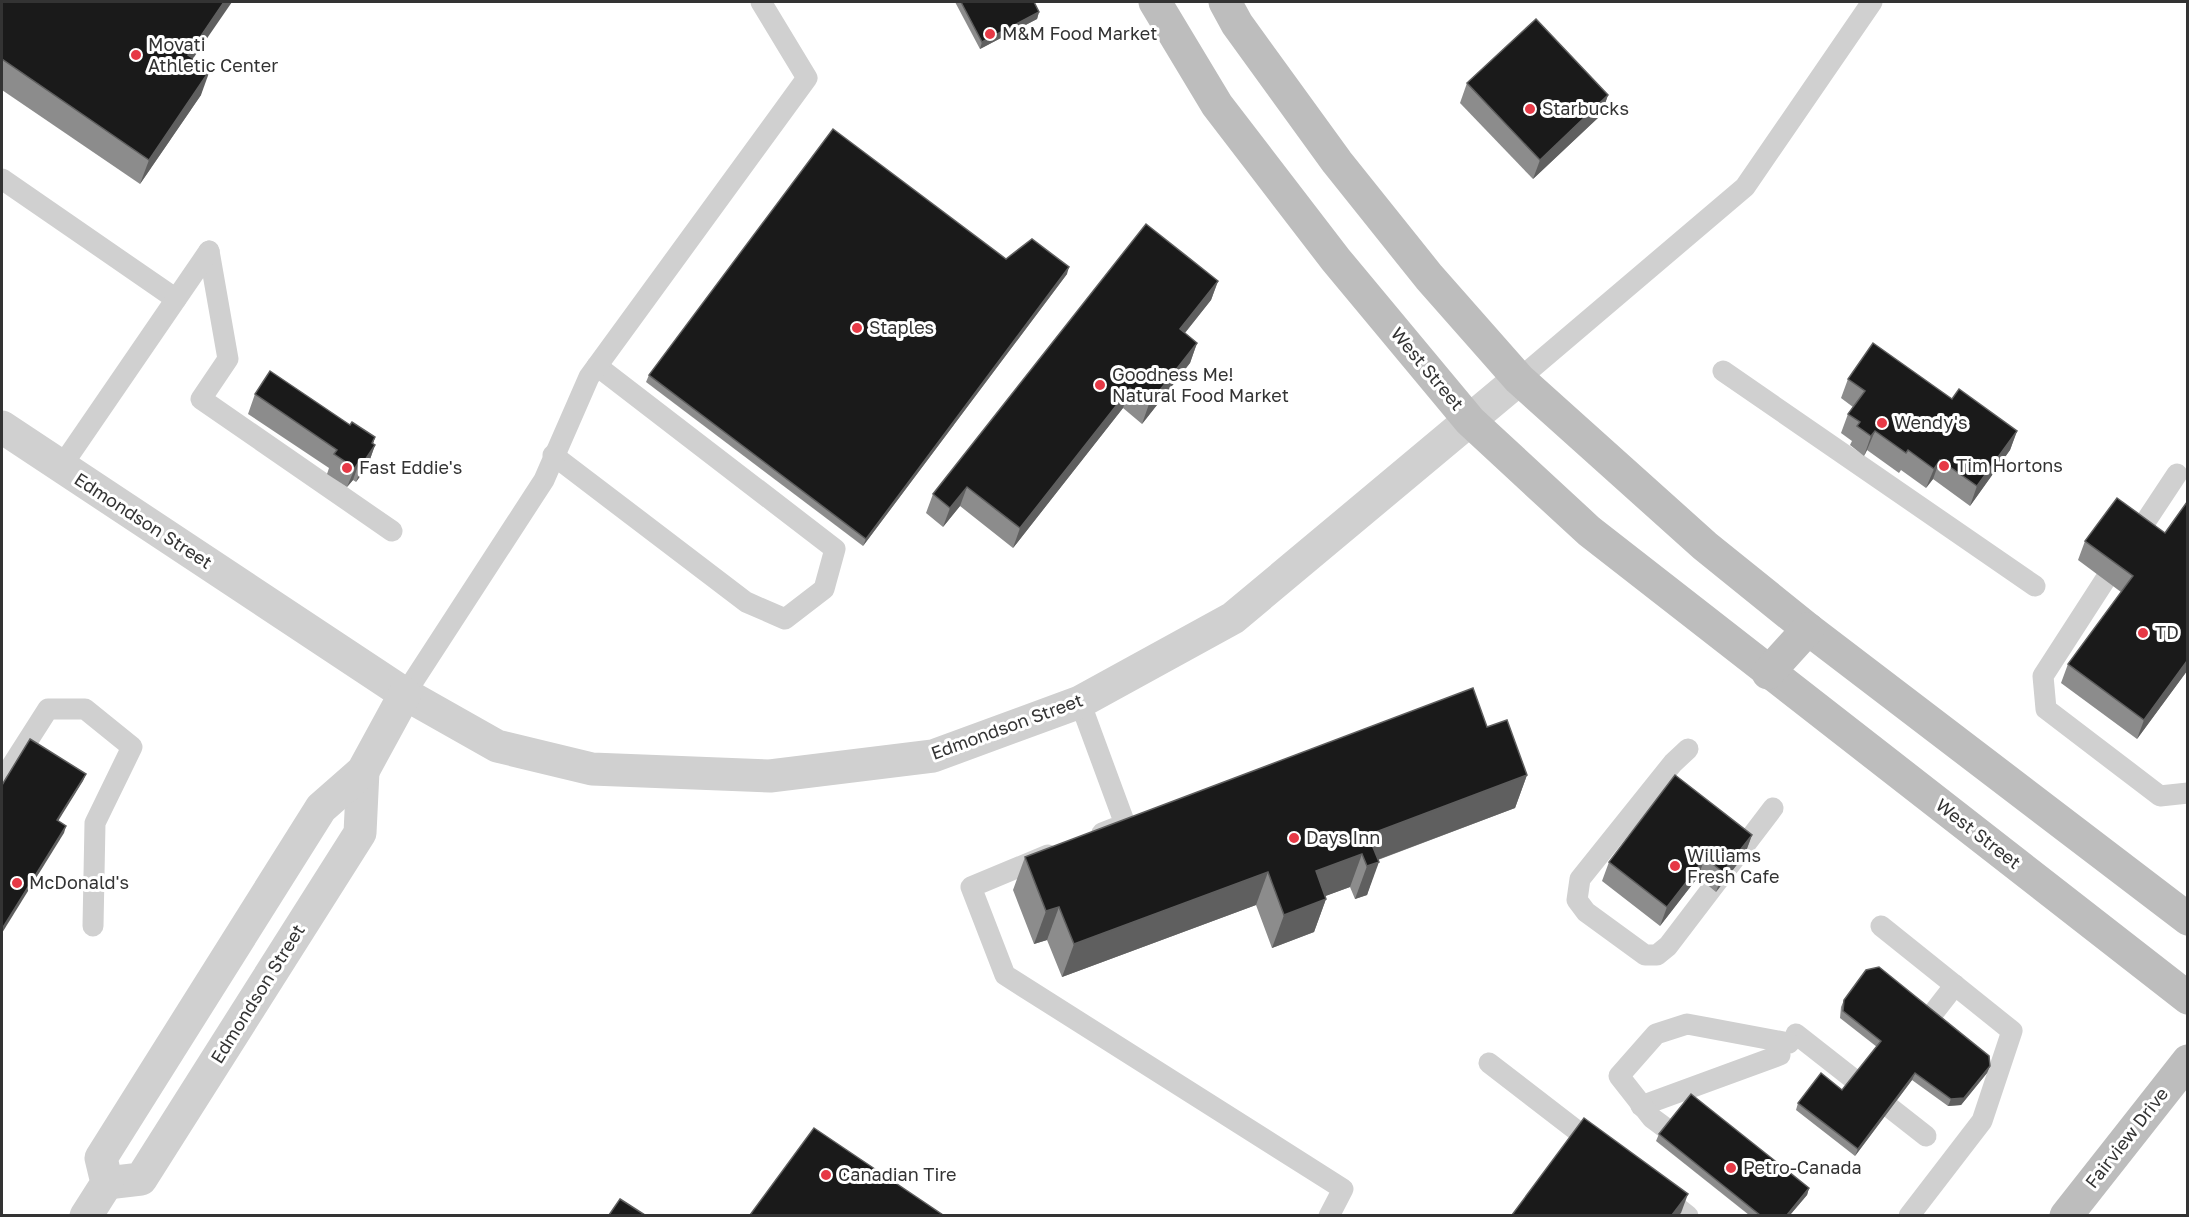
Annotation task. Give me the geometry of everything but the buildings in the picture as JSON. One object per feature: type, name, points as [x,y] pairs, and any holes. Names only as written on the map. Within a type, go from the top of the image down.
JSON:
[{"type":"main road","name":"West Street","points":[[1155,2],[1217,105],[1336,260],[1470,421],[1589,531],[2187,998]]},
{"type":"main road","points":[[1225,2],[1243,34],[1337,162],[1429,277],[1519,379],[1705,546],[1808,629],[2187,919]]},
{"type":"main road","points":[[1768,673],[1808,629]]},
{"type":"main road","name":"Fairview Drive","points":[[2066,1215],[2187,1061]]},
{"type":"street","name":"Edmondson Street","points":[[2,427],[405,694],[497,746],[592,769],[770,776],[933,756],[1080,702],[1233,618],[1519,379]]},
{"type":"street","name":"Edmondson Street","points":[[363,771],[360,832],[354,842],[141,1179],[107,1183],[101,1158],[321,808],[363,771],[405,694]]},
{"type":"street","points":[[86,1215],[107,1183]]},
{"type":"lane","points":[[405,694],[544,480],[589,377],[807,78],[761,2]]},
{"type":"lane","points":[[1519,379],[1745,187],[1872,2]]},
{"type":"lane","points":[[2,178],[176,299]]},
{"type":"lane","points":[[61,467],[209,251],[228,359],[201,399],[392,531]]},
{"type":"lane","points":[[553,455],[746,602],[785,619],[824,589],[835,549],[597,366]]},
{"type":"lane","points":[[1723,371],[2036,586]]},
{"type":"lane","points":[[2136,536],[2177,474]]},
{"type":"lane","points":[[2105,580],[2043,676],[2046,709],[2160,796],[2187,793]]},
{"type":"lane","points":[[1080,702],[1125,824],[971,887],[1005,975],[1343,1189],[1329,1215]]},
{"type":"lane","points":[[2,781],[48,709],[85,709],[132,747],[95,823],[93,926]]},
{"type":"lane","points":[[1688,749],[1673,763],[1580,879],[1577,900],[1586,912],[1645,955],[1657,955],[1668,946],[1773,808]]},
{"type":"lane","points":[[1881,926],[2012,1031],[1982,1121],[1909,1215]]},
{"type":"lane","points":[[1905,1049],[1955,985]]},
{"type":"lane","points":[[1708,1160],[1652,1118],[1619,1076],[1656,1034],[1687,1024],[1788,1044],[1870,1094],[1926,1136]]},
{"type":"lane","points":[[1641,1106],[1788,1044]]},
{"type":"lane","points":[[1489,1063],[1616,1161]]},
{"type":"lane","points":[[1870,1094],[1884,1076]]},
{"type":"lane","points":[[1643,1182],[1689,1215]]},
{"type":"place","name":"M&M Food Market","points":[[990,34]]},
{"type":"place","name":"Movati Athletic Center","points":[[136,55]]},
{"type":"place","name":"Starbucks","points":[[1530,109]]},
{"type":"place","name":"Staples","points":[[857,328]]},
{"type":"place","name":"Goodness Me! Natural Food Market","points":[[1100,385]]},
{"type":"place","name":"Wendy's","points":[[1882,423]]},
{"type":"place","name":"Tim Hortons","points":[[1944,466]]},
{"type":"place","name":"Fast Eddie's","points":[[347,468]]},
{"type":"place","name":"TD","points":[[2143,633]]},
{"type":"place","name":"Days Inn","points":[[1294,838]]},
{"type":"place","name":"Williams Fresh Cafe","points":[[1675,866]]},
{"type":"place","name":"McDonald's","points":[[17,883]]},
{"type":"place","name":"Petro-Canada","points":[[1731,1168]]},
{"type":"place","name":"Canadian Tire","points":[[826,1175]]}]
